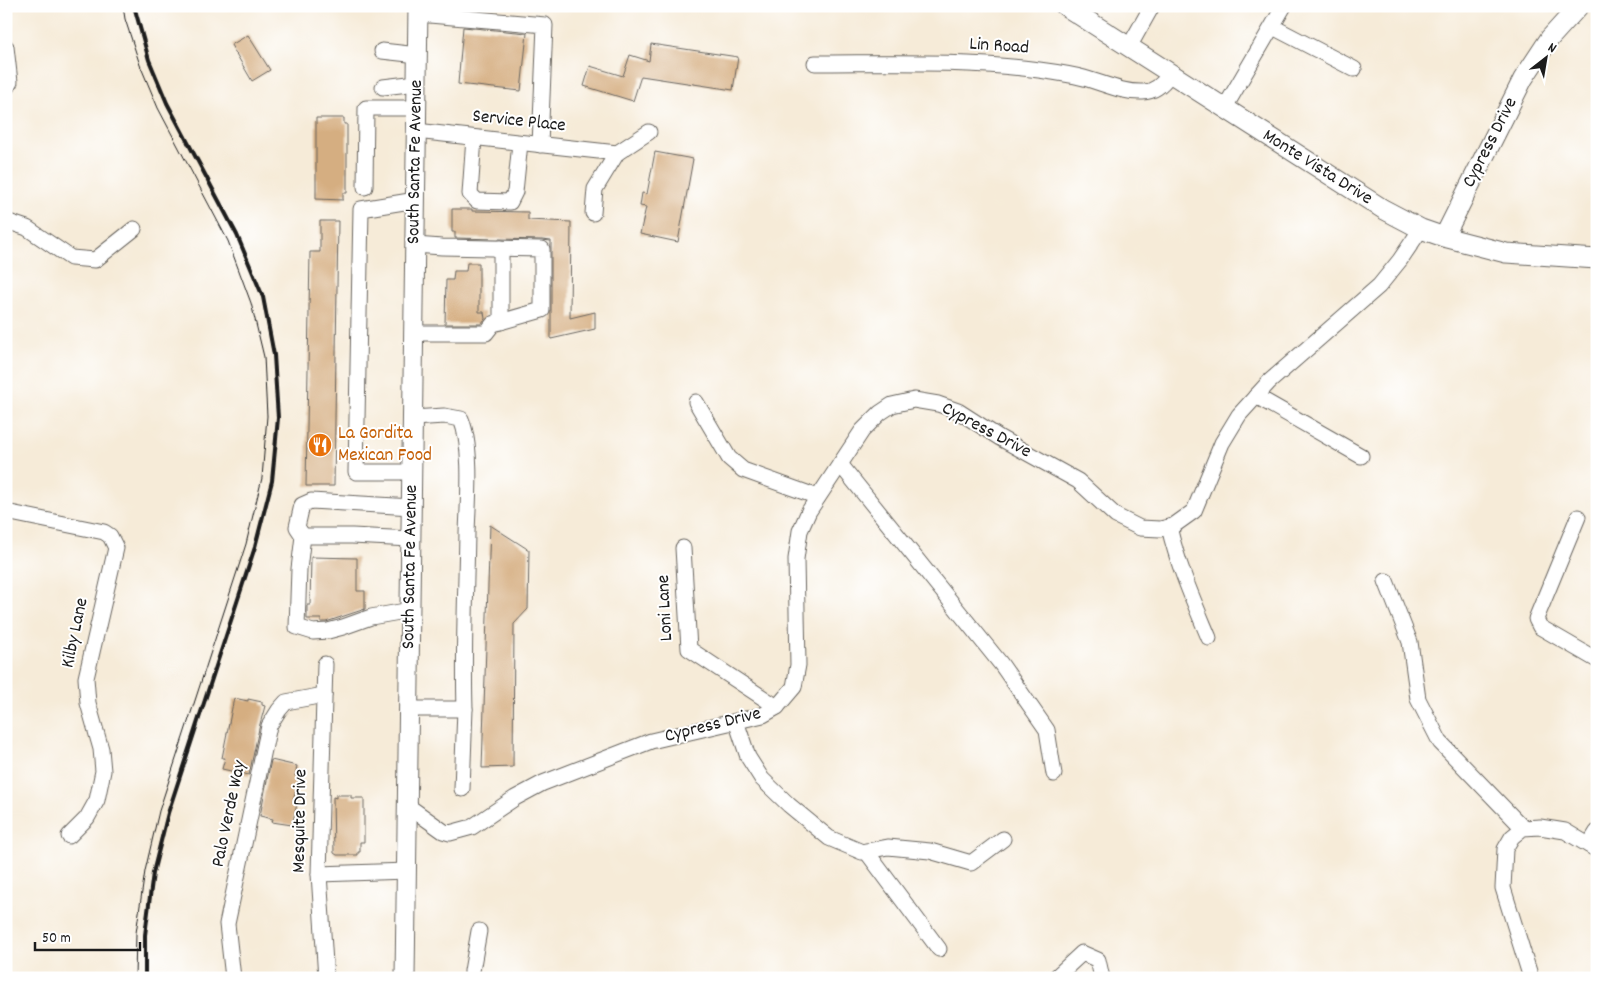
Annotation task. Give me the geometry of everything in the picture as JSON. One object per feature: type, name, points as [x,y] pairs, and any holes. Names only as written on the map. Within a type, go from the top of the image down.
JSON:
[{"type":"main road","name":"Monte Vista Drive","points":[[1065,6],[1383,209],[1421,229],[1506,253],[1597,259]]},
{"type":"main road","name":"Cypress Drive","points":[[1444,237],[1523,79],[1550,38],[1579,6]]},
{"type":"main road","name":"South Santa Fe Avenue","points":[[405,978],[418,10]]},
{"type":"street","points":[[1129,47],[1152,6]]},
{"type":"street","points":[[1224,109],[1284,6]]},
{"type":"street","points":[[418,10],[545,25],[540,145]]},
{"type":"street","points":[[1273,27],[1354,69]]},
{"type":"street","points":[[6,47],[10,82],[6,88]]},
{"type":"street","points":[[382,51],[418,55]]},
{"type":"street","name":"Lin Road","points":[[815,63],[1015,67],[1068,74],[1123,90],[1143,92],[1154,90],[1163,85],[1170,74]]},
{"type":"street","points":[[383,87],[417,84]]},
{"type":"street","points":[[365,187],[366,108],[417,108]]},
{"type":"street","name":"Service Place","points":[[416,131],[617,153]]},
{"type":"street","points":[[593,213],[595,189],[617,153],[649,132]]},
{"type":"street","points":[[474,138],[470,194],[477,201],[510,202],[515,192],[520,143]]},
{"type":"street","points":[[412,472],[356,472],[361,209],[416,200]]},
{"type":"street","points":[[6,221],[27,228],[71,258],[96,260],[134,229]]},
{"type":"street","name":"Cypress Drive","points":[[408,806],[436,828],[450,833],[463,830],[481,822],[515,798],[543,783],[651,741],[763,715],[777,707],[794,687],[798,665],[796,559],[800,531],[809,511],[862,431],[880,413],[892,405],[914,400],[938,404],[958,411],[1000,438],[1078,481],[1116,516],[1140,528],[1160,529],[1173,526],[1194,511],[1222,443],[1239,414],[1269,382],[1379,286],[1421,229]]},
{"type":"street","points":[[414,333],[486,333],[493,324],[542,310],[542,249],[415,245]]},
{"type":"street","points":[[501,248],[502,322]]},
{"type":"street","points":[[1256,396],[1361,456]]},
{"type":"street","points":[[696,402],[729,458],[743,470],[818,497]]},
{"type":"street","points":[[413,418],[444,416],[462,419],[466,431],[468,486],[462,789]]},
{"type":"street","points":[[840,464],[1001,664],[1047,730],[1054,774]]},
{"type":"street","points":[[411,610],[371,617],[343,627],[312,632],[297,626],[299,569],[303,536],[297,527],[302,505],[311,502],[412,507]]},
{"type":"street","name":"Kilby Lane","points":[[6,512],[104,532],[110,536],[116,548],[86,678],[88,703],[101,749],[103,772],[94,806],[87,818],[69,836]]},
{"type":"street","points":[[1578,517],[1536,619],[1540,627],[1597,660]]},
{"type":"street","points":[[1169,527],[1185,579],[1209,638]]},
{"type":"street","points":[[303,536],[412,539]]},
{"type":"street","name":"Loni Lane","points":[[683,548],[689,649],[777,707]]},
{"type":"street","points":[[1386,581],[1410,642],[1418,699],[1440,742],[1523,828]]},
{"type":"street","name":"Mesquite Drive","points":[[325,664],[319,874],[326,978]]},
{"type":"street","name":"Palo Verde Way","points":[[233,978],[227,924],[269,726],[286,702],[324,696]]},
{"type":"street","points":[[410,709],[465,709]]},
{"type":"street","points":[[736,721],[748,757],[762,779],[789,805],[829,838],[862,852],[888,847],[930,851],[971,863],[1003,839]]},
{"type":"street","points":[[1531,978],[1503,888],[1504,849],[1512,836],[1523,828],[1540,827],[1565,831],[1594,842]]},
{"type":"street","points":[[866,851],[939,949]]},
{"type":"street","points":[[319,874],[407,871]]},
{"type":"street","points":[[472,978],[479,931]]},
{"type":"street","points":[[1056,978],[1082,953],[1098,960],[1102,978]]},
{"type":"building","points":[[463,27],[527,33],[521,91],[458,84]]},
{"type":"building","points":[[248,35],[270,70],[252,81],[231,45]]},
{"type":"building","points":[[651,44],[738,57],[733,90],[641,76],[633,101],[584,86],[590,66],[623,76],[630,55],[649,61]]},
{"type":"building","points":[[316,118],[344,118],[344,124],[347,124],[347,193],[343,193],[343,200],[316,199]]},
{"type":"building","points":[[655,152],[693,159],[678,242],[640,234],[646,207],[640,206],[642,193],[647,194]]},
{"type":"building","points":[[452,209],[528,212],[528,220],[571,222],[570,318],[595,312],[595,329],[551,339],[551,241],[455,238],[455,232],[452,232]]},
{"type":"building","points":[[320,221],[338,221],[334,486],[306,486],[310,252],[320,252]]},
{"type":"building","points":[[467,263],[479,263],[479,312],[484,312],[485,319],[481,324],[445,324],[446,280],[453,280],[454,271],[466,271]]},
{"type":"building","points":[[490,525],[529,550],[528,609],[514,624],[513,767],[482,768]]},
{"type":"building","points":[[311,557],[357,558],[357,591],[365,591],[365,609],[326,622],[321,622],[321,619],[307,619],[307,605],[310,605]]},
{"type":"building","points":[[234,698],[262,702],[262,705],[265,706],[249,775],[222,769],[225,758],[222,758]]},
{"type":"building","points":[[271,760],[297,766],[295,776],[299,777],[293,802],[297,804],[292,825],[272,822],[273,819],[260,816]]},
{"type":"building","points":[[336,795],[351,795],[351,798],[364,798],[364,842],[360,842],[360,852],[358,852],[358,855],[337,855],[334,853],[333,797],[336,798]]},
{"type":"tram line","points":[[123,6],[125,19],[140,65],[158,108],[228,241],[251,303],[264,357],[267,416],[262,478],[246,544],[159,811],[145,871],[136,933],[135,978]]},
{"type":"railway","points":[[134,6],[149,60],[167,103],[237,235],[263,297],[274,355],[278,418],[272,481],[255,547],[168,813],[153,873],[145,935],[145,978]]},
{"type":"place","name":"La Gordita Mexican Food","points":[[320,445]]}]
